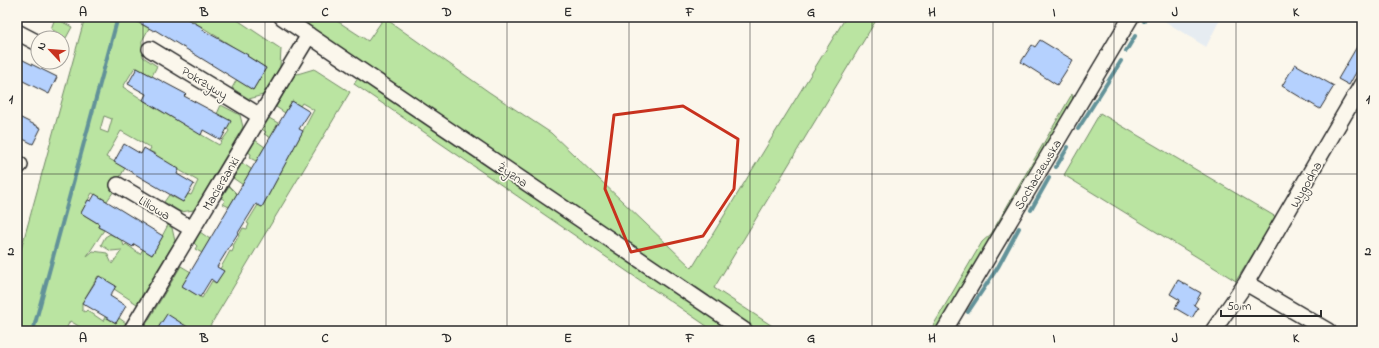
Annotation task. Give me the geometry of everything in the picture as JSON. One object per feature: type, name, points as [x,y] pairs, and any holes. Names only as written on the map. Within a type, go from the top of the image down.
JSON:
[{"type":"street","name":"Żyzna","points":[[282,17],[296,21],[309,35],[745,331]]},
{"type":"street","name":"Sochaczewska","points":[[944,331],[1131,17]]},
{"type":"street","points":[[17,32],[30,39]]},
{"type":"street","name":"Macierzanki","points":[[131,331],[309,35]]},
{"type":"street","name":"Pokrzywy","points":[[150,49],[260,116]]},
{"type":"street","name":"Wygodna","points":[[1213,331],[1246,283],[1362,84]]},
{"type":"street","name":"Liliowa","points":[[118,185],[192,229]]},
{"type":"street","points":[[1246,283],[1328,331]]},
{"type":"highlighted area","points":[[683,106],[738,139],[734,189],[703,236],[631,252],[605,189],[614,115]]},
{"type":"shaded area","points":[[1158,17],[1221,17],[1206,47]]},
{"type":"green space","points":[[85,17],[135,17],[135,21],[149,28],[142,41],[143,57],[157,66],[152,76],[135,67],[123,87],[219,145],[229,131],[217,114],[221,105],[240,115],[243,127],[194,210],[181,212],[164,202],[169,195],[183,202],[188,194],[191,195],[198,181],[155,156],[156,154],[149,151],[151,148],[121,131],[106,157],[125,168],[116,184],[118,185],[107,201],[92,193],[81,213],[99,224],[98,227],[104,230],[87,256],[93,251],[107,253],[112,264],[122,250],[111,251],[101,245],[105,237],[110,234],[122,240],[124,246],[126,244],[140,254],[143,249],[152,255],[168,225],[172,228],[175,241],[137,304],[114,289],[115,286],[98,276],[82,303],[82,310],[85,312],[87,310],[103,321],[105,317],[116,323],[119,318],[126,323],[121,331],[87,331],[70,321],[65,331],[17,331],[17,264]],"holes":[[[104,116],[112,119],[108,133],[100,130]]]},
{"type":"green space","points":[[178,17],[233,17],[281,49],[280,67],[263,95],[249,99],[232,88],[237,79],[253,90],[266,68],[202,27],[195,23],[194,25]]},
{"type":"green space","points":[[301,17],[331,17],[368,41],[384,18],[489,92],[551,133],[692,268],[846,17],[878,17],[714,288],[780,331],[758,331],[712,300],[709,296],[696,287],[692,291],[304,25]]},
{"type":"green space","points":[[55,18],[72,27],[70,31],[51,29]]},
{"type":"green space","points":[[314,69],[350,92],[207,331],[153,331],[145,326],[181,266],[191,272],[182,286],[202,298],[212,281],[216,283],[223,271],[220,269],[230,251],[232,252],[233,246],[243,228],[247,229],[249,224],[247,223],[258,205],[262,207],[314,110],[302,103],[300,106],[292,101],[285,113],[276,107],[294,75]]},
{"type":"green space","points":[[358,78],[735,331],[714,331],[354,84]]},
{"type":"green space","points":[[1072,94],[1073,101],[937,331],[930,331],[982,242],[991,234]]},
{"type":"green space","points":[[1100,113],[1276,217],[1236,281],[1064,175]]},
{"type":"green space","points":[[269,118],[278,123],[271,138],[264,134],[266,132],[262,129]]},
{"type":"green space","points":[[255,140],[265,147],[256,161],[250,158],[251,154],[248,152]]},
{"type":"green space","points":[[242,163],[251,169],[243,185],[233,178]]},
{"type":"green space","points":[[229,186],[237,194],[229,207],[223,204],[225,200],[221,198]]},
{"type":"green space","points":[[200,232],[210,239],[202,253],[195,249],[197,246],[194,243]]},
{"type":"building","points":[[129,17],[184,17],[202,27],[201,29],[248,55],[247,56],[266,68],[253,90],[155,30],[154,31]]},
{"type":"building","points":[[1362,38],[1362,62],[1349,85],[1338,79]]},
{"type":"building","points":[[1040,40],[1073,60],[1057,85],[1021,62],[1032,45],[1035,47]]},
{"type":"building","points":[[17,57],[30,64],[30,70],[43,70],[57,77],[49,94],[17,78]]},
{"type":"building","points":[[1295,64],[1334,86],[1320,109],[1282,86]]},
{"type":"building","points":[[137,68],[186,94],[184,96],[231,121],[221,140],[203,130],[201,135],[143,100],[146,94],[128,84]]},
{"type":"building","points":[[292,101],[310,112],[299,129],[303,131],[262,207],[256,204],[217,267],[224,271],[216,283],[211,279],[200,297],[182,286]]},
{"type":"building","points":[[17,116],[41,128],[33,144],[17,136]]},
{"type":"building","points":[[124,144],[141,154],[144,148],[179,169],[177,174],[194,184],[183,202],[114,162]]},
{"type":"building","points":[[95,194],[163,236],[152,255],[134,244],[133,247],[98,227],[99,224],[81,213],[88,200],[91,201]]},
{"type":"building","points":[[99,276],[116,286],[110,296],[126,306],[116,323],[82,303]]},
{"type":"building","points":[[1178,280],[1201,293],[1194,305],[1198,308],[1192,318],[1175,308],[1180,300],[1170,294]]},
{"type":"building","points":[[167,314],[194,331],[156,331]]},
{"type":"waterway","points":[[33,331],[118,17]]},
{"type":"waterway","points":[[1144,21],[1146,17]]},
{"type":"waterway","points":[[1126,51],[1135,36]]},
{"type":"waterway","points":[[1078,129],[1121,61]]},
{"type":"waterway","points":[[1056,167],[1068,147]]},
{"type":"waterway","points":[[1031,210],[1049,178]]},
{"type":"waterway","points":[[968,312],[998,267],[1019,228]]}]
